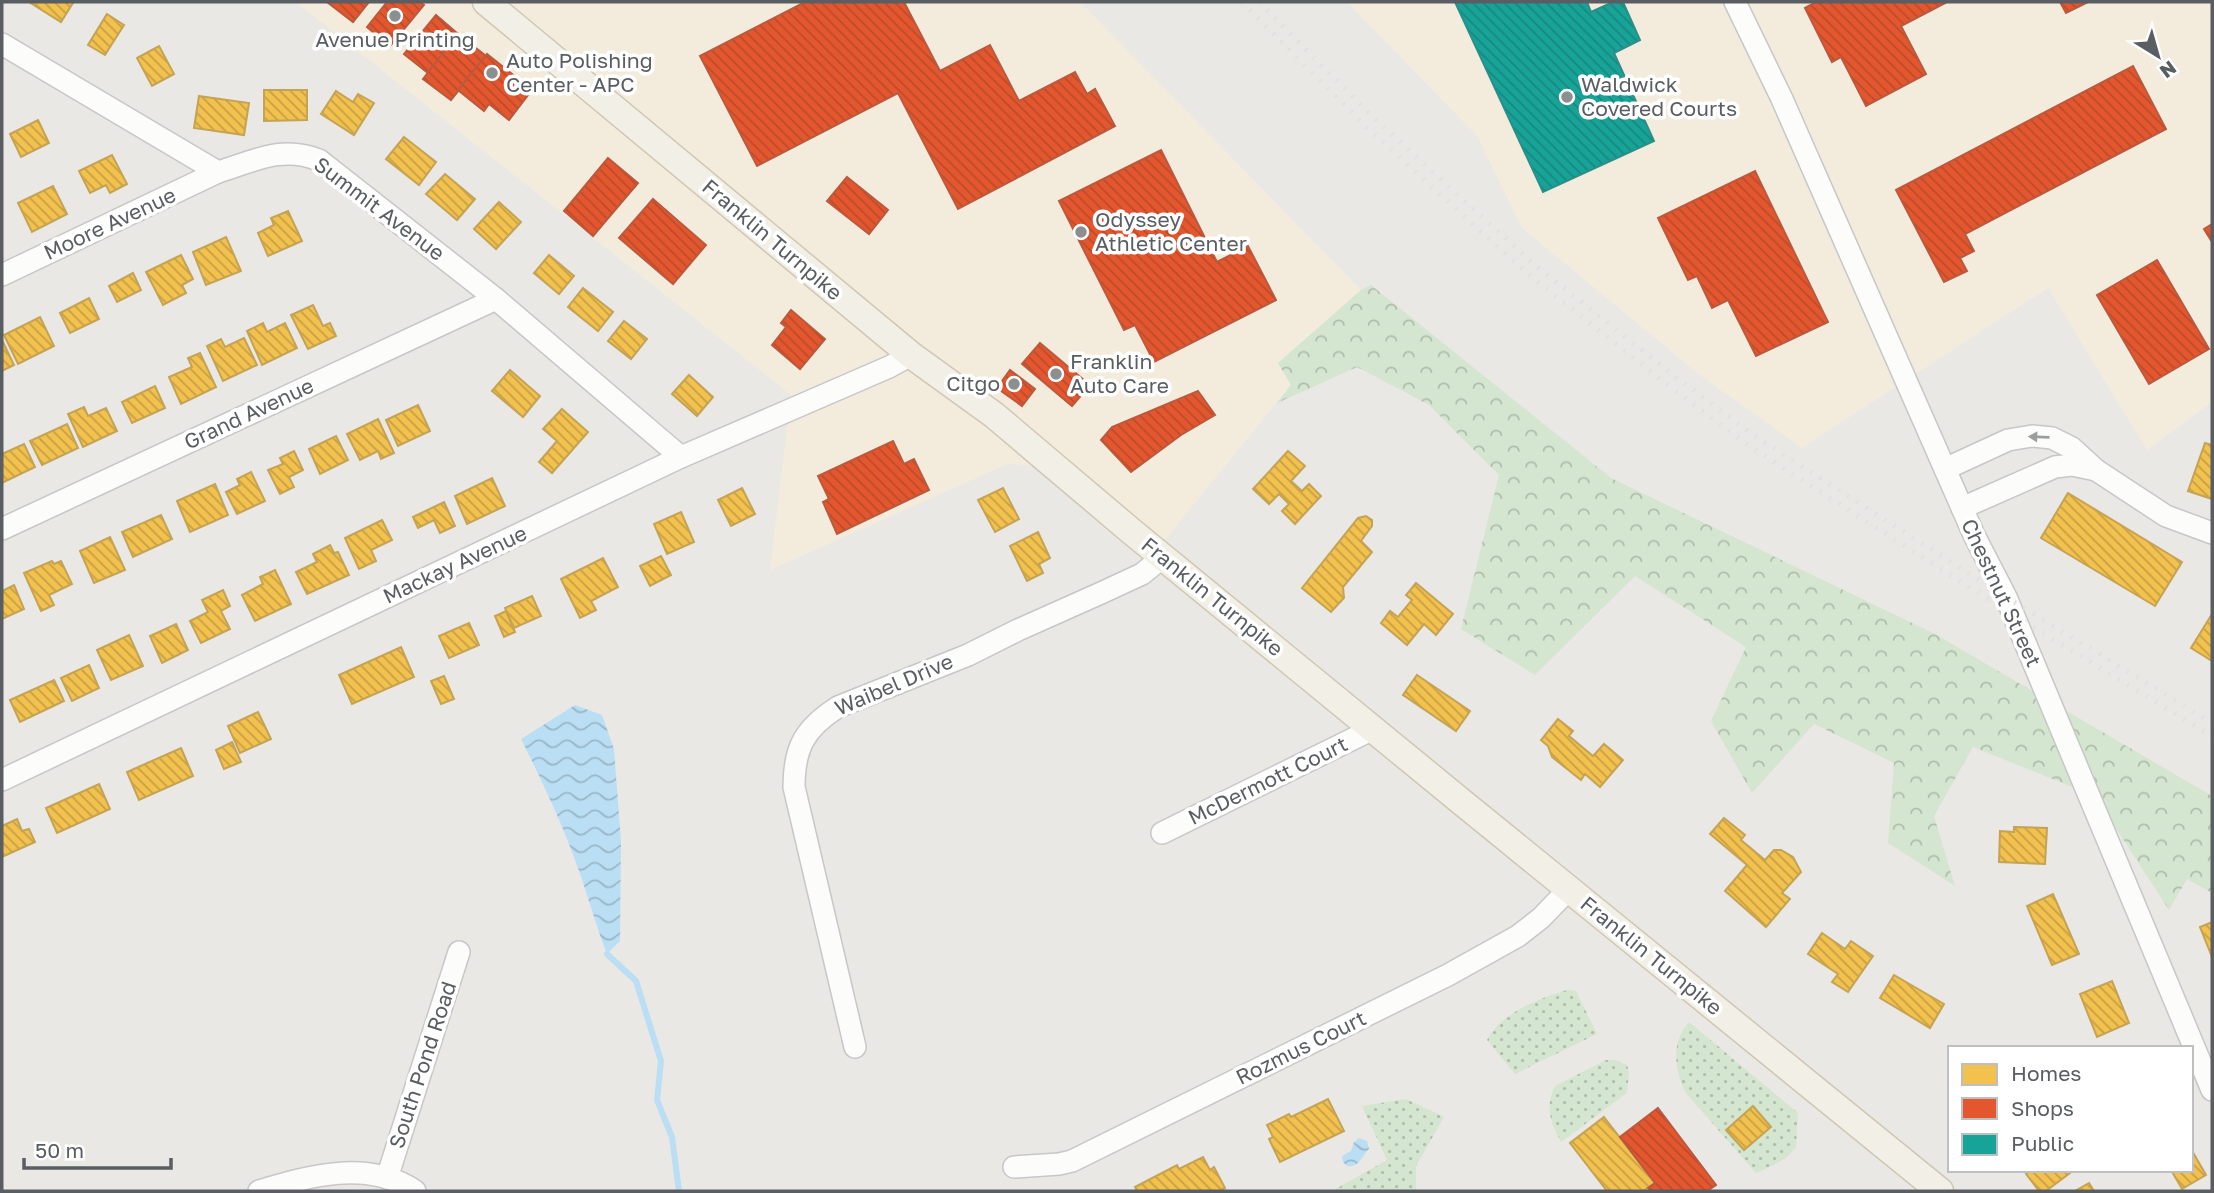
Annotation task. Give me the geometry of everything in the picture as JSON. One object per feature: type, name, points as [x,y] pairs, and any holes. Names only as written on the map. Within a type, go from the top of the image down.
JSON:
[{"type":"main road","name":"Franklin Turnpike","points":[[485,2],[911,355],[994,415],[1163,557],[1940,1191]]},
{"type":"street","name":"Chestnut Street","points":[[1735,2],[1782,99],[1974,536],[2006,597],[2212,1090]]},
{"type":"street","points":[[2,44],[218,172]]},
{"type":"street","name":"Summit Avenue","points":[[218,172],[288,152],[319,160],[496,299],[681,457]]},
{"type":"street","name":"Moore Avenue","points":[[2,275],[218,172]]},
{"type":"street","name":"Grand Avenue","points":[[2,529],[496,299]]},
{"type":"street","name":"Mackay Avenue","points":[[2,780],[681,457],[911,355]]},
{"type":"street","points":[[1945,469],[2008,440],[2032,436],[2052,438],[2072,448],[2096,471],[2166,516],[2212,533]]},
{"type":"street","points":[[1962,508],[2055,467],[2072,465],[2096,471]]},
{"type":"street","name":"Waibel Drive","points":[[855,1047],[794,787],[794,768],[807,732],[838,706],[968,655],[1142,574],[1163,557]]},
{"type":"street","name":"McDermott Court","points":[[1162,833],[1373,729]]},
{"type":"street","name":"Rozmus Court","points":[[1014,1167],[1072,1161],[1448,975],[1518,936],[1569,890]]},
{"type":"street","name":"South Pond Road","points":[[387,1178],[459,952]]},
{"type":"street","points":[[259,1191],[340,1173],[365,1173],[387,1178],[415,1191]]},
{"type":"shaded area","points":[[296,2],[1080,2],[1361,290],[1278,363],[1291,385],[1151,557],[1050,470],[1010,463],[770,570],[791,395]]},
{"type":"shaded area","points":[[1347,2],[2212,2],[2212,402],[2147,450],[2048,288],[1802,448],[1701,376],[1522,228],[1477,136]]},
{"type":"green space","points":[[1371,285],[1611,478],[1935,634],[2212,796],[2212,893],[2187,879],[2169,910],[2095,796],[1973,747],[1934,816],[1955,886],[1888,843],[1894,763],[1814,724],[1752,793],[1711,721],[1746,647],[1635,576],[1535,675],[1461,629],[1499,475],[1429,405],[1357,367],[1277,403],[1291,385],[1278,363],[1361,290]]},
{"type":"green space","points":[[1567,990],[1576,991],[1597,1034],[1515,1074],[1487,1040],[1493,1030],[1522,1008]]},
{"type":"green space","points":[[1689,1022],[1798,1113],[1796,1148],[1787,1157],[1756,1173],[1685,1092],[1676,1056],[1679,1039]]},
{"type":"green space","points":[[1606,1060],[1616,1060],[1627,1065],[1627,1093],[1561,1142],[1550,1114],[1550,1101],[1555,1086]]},
{"type":"green space","points":[[1406,1099],[1444,1117],[1416,1166],[1416,1191],[1332,1191],[1387,1160],[1362,1106]]},
{"type":"water","points":[[575,705],[602,715],[614,749],[621,842],[620,941],[607,954],[565,835],[521,739]]},
{"type":"water","points":[[1359,1138],[1367,1141],[1369,1149],[1357,1163],[1347,1166],[1342,1156],[1351,1151],[1354,1142]]},
{"type":"building: Homes","points":[[29,2],[72,2],[73,3],[61,22]]},
{"type":"building: Homes","points":[[107,14],[124,25],[105,55],[88,45]]},
{"type":"building: Homes","points":[[159,46],[174,74],[152,86],[137,58]]},
{"type":"building: Homes","points":[[264,90],[307,90],[307,120],[264,121]]},
{"type":"building: Homes","points":[[336,91],[353,102],[358,94],[374,103],[354,135],[321,114]]},
{"type":"building: Homes","points":[[199,96],[249,103],[244,135],[194,128]]},
{"type":"building: Homes","points":[[38,120],[49,143],[21,157],[10,134]]},
{"type":"building: Homes","points":[[404,137],[436,162],[419,185],[386,159]]},
{"type":"building: Homes","points":[[112,155],[127,184],[110,193],[106,185],[90,193],[79,171]]},
{"type":"building: Homes","points":[[445,174],[475,199],[457,220],[426,194]]},
{"type":"building: Homes","points":[[53,186],[67,214],[32,232],[18,203]]},
{"type":"building: Homes","points":[[499,202],[521,222],[496,249],[474,229]]},
{"type":"building: Homes","points":[[288,211],[302,241],[268,256],[258,233],[274,225],[271,218]]},
{"type":"building: Homes","points":[[226,237],[241,271],[206,285],[193,252]]},
{"type":"building: Homes","points":[[181,255],[193,279],[182,285],[186,293],[163,305],[146,272]]},
{"type":"building: Homes","points":[[549,255],[574,276],[559,294],[534,273]]},
{"type":"building: Homes","points":[[133,273],[141,290],[117,302],[109,286]]},
{"type":"building: Homes","points":[[583,288],[613,312],[598,331],[568,307]]},
{"type":"building: Homes","points":[[89,298],[99,319],[70,333],[60,313]]},
{"type":"building: Homes","points":[[313,305],[323,326],[330,323],[336,336],[308,349],[291,315]]},
{"type":"building: Homes","points":[[40,317],[54,346],[18,364],[4,335]]},
{"type":"building: Homes","points":[[624,321],[647,339],[631,359],[608,341]]},
{"type":"building: Homes","points":[[263,323],[267,332],[285,323],[297,348],[262,365],[247,331]]},
{"type":"building: Homes","points":[[244,338],[257,365],[223,381],[207,346],[221,339],[225,347]]},
{"type":"building: Homes","points":[[2,340],[14,365],[2,371]]},
{"type":"building: Homes","points":[[200,353],[216,387],[181,404],[169,377],[192,367],[188,358]]},
{"type":"building: Homes","points":[[510,370],[540,396],[523,417],[492,391]]},
{"type":"building: Homes","points":[[689,375],[713,397],[697,416],[672,394]]},
{"type":"building: Homes","points":[[155,386],[165,408],[132,423],[122,402]]},
{"type":"building: Homes","points":[[418,405],[430,431],[398,446],[386,420]]},
{"type":"building: Homes","points":[[84,407],[88,416],[106,408],[117,431],[83,447],[68,414]]},
{"type":"building: Homes","points":[[562,409],[588,432],[552,473],[539,462],[557,441],[543,429]]},
{"type":"building: Homes","points":[[378,419],[394,453],[381,459],[378,451],[360,460],[347,434]]},
{"type":"building: Homes","points":[[67,424],[78,448],[42,465],[30,441]]},
{"type":"building: Homes","points":[[336,436],[348,460],[320,474],[309,449]]},
{"type":"building: Homes","points":[[2205,443],[2212,445],[2212,499],[2188,491]]},
{"type":"building: Homes","points":[[24,444],[35,467],[2,483],[2,454]]},
{"type":"building: Homes","points":[[294,451],[303,470],[289,477],[294,487],[280,494],[268,470],[283,464],[280,458]]},
{"type":"building: Homes","points":[[1288,451],[1305,466],[1291,481],[1302,491],[1309,484],[1321,496],[1295,524],[1282,511],[1289,504],[1279,494],[1269,504],[1253,489]]},
{"type":"building: Homes","points":[[251,472],[265,501],[237,514],[226,492],[240,485],[237,479]]},
{"type":"building: Homes","points":[[492,478],[505,506],[467,524],[455,496]]},
{"type":"building: Homes","points":[[215,484],[228,515],[190,532],[177,501]]},
{"type":"building: Homes","points":[[742,488],[755,514],[731,526],[718,500]]},
{"type":"building: Homes","points":[[1003,488],[1019,519],[995,532],[978,500]]},
{"type":"building: Homes","points":[[2068,493],[2182,562],[2155,606],[2041,538]]},
{"type":"building: Homes","points":[[444,502],[455,526],[440,533],[434,520],[418,528],[413,517]]},
{"type":"building: Homes","points":[[681,512],[694,542],[667,554],[654,524]]},
{"type":"building: Homes","points":[[161,515],[172,539],[133,557],[122,532]]},
{"type":"building: Homes","points":[[1366,516],[1372,520],[1372,526],[1361,541],[1372,552],[1343,587],[1344,598],[1331,612],[1302,588],[1358,518]]},
{"type":"building: Homes","points":[[382,520],[392,540],[371,550],[376,561],[359,569],[345,538]]},
{"type":"building: Homes","points":[[1038,532],[1050,558],[1039,564],[1043,573],[1027,581],[1010,546]]},
{"type":"building: Homes","points":[[110,537],[125,570],[94,583],[80,551]]},
{"type":"building: Homes","points":[[330,545],[334,553],[338,552],[349,575],[307,594],[296,572],[317,562],[313,554]]},
{"type":"building: Homes","points":[[661,556],[671,575],[650,586],[640,566]]},
{"type":"building: Homes","points":[[603,558],[618,587],[591,601],[596,610],[580,618],[561,579]]},
{"type":"building: Homes","points":[[52,561],[54,564],[61,561],[72,584],[49,595],[54,605],[41,611],[24,573]]},
{"type":"building: Homes","points":[[275,570],[291,604],[255,621],[242,595],[263,584],[260,577]]},
{"type":"building: Homes","points":[[1416,583],[1453,614],[1436,635],[1424,624],[1407,645],[1381,623],[1390,611],[1398,617],[1412,600],[1406,595]]},
{"type":"building: Homes","points":[[14,585],[24,609],[2,619],[2,591]]},
{"type":"building: Homes","points":[[223,590],[230,606],[221,611],[230,629],[201,643],[190,621],[208,612],[202,600]]},
{"type":"building: Homes","points":[[532,596],[541,616],[514,628],[505,608]]},
{"type":"building: Homes","points":[[506,611],[515,632],[504,637],[495,616]]},
{"type":"building: Homes","points":[[2212,614],[2212,661],[2191,648]]},
{"type":"building: Homes","points":[[469,623],[479,645],[449,658],[439,636]]},
{"type":"building: Homes","points":[[176,624],[188,650],[162,663],[150,636]]},
{"type":"building: Homes","points":[[129,635],[143,666],[111,680],[97,650]]},
{"type":"building: Homes","points":[[401,647],[414,677],[352,704],[339,675]]},
{"type":"building: Homes","points":[[89,665],[99,688],[72,701],[61,678]]},
{"type":"building: Homes","points":[[1417,675],[1470,711],[1456,731],[1403,695]]},
{"type":"building: Homes","points":[[444,676],[454,699],[441,704],[431,681]]},
{"type":"building: Homes","points":[[54,680],[64,701],[20,722],[10,700]]},
{"type":"building: Homes","points":[[258,712],[271,739],[240,753],[228,726]]},
{"type":"building: Homes","points":[[1558,719],[1573,731],[1569,736],[1593,756],[1604,744],[1623,760],[1600,787],[1585,774],[1581,780],[1552,757],[1548,746],[1541,740]]},
{"type":"building: Homes","points":[[232,742],[241,762],[224,769],[216,750]]},
{"type":"building: Homes","points":[[181,748],[193,776],[139,800],[127,772]]},
{"type":"building: Homes","points":[[99,784],[110,809],[57,833],[46,808]]},
{"type":"building: Homes","points":[[1724,818],[1745,835],[1741,840],[1765,860],[1774,850],[1781,850],[1793,857],[1801,872],[1782,893],[1790,899],[1766,927],[1725,891],[1747,865],[1710,834]]},
{"type":"building: Homes","points":[[17,819],[22,831],[29,829],[35,842],[2,857],[2,826]]},
{"type":"building: Homes","points":[[2014,827],[2047,828],[2045,864],[1999,862],[2000,831],[2014,832]]},
{"type":"building: Homes","points":[[2053,894],[2079,954],[2052,965],[2027,906]]},
{"type":"building: Homes","points":[[2212,922],[2212,957],[2200,927]]},
{"type":"building: Homes","points":[[1822,933],[1845,949],[1851,941],[1873,956],[1848,992],[1832,982],[1838,974],[1808,954]]},
{"type":"building: Homes","points":[[1894,975],[1944,1004],[1930,1028],[1880,998]]},
{"type":"building: Homes","points":[[2112,981],[2129,1023],[2097,1037],[2080,994]]},
{"type":"building: Homes","points":[[1328,1099],[1344,1131],[1280,1162],[1269,1139],[1273,1137],[1267,1125]]},
{"type":"building: Homes","points":[[1753,1106],[1771,1127],[1744,1150],[1726,1130]]},
{"type":"building: Homes","points":[[1604,1117],[1655,1183],[1643,1191],[1607,1191],[1570,1143]]},
{"type":"building: Homes","points":[[2193,1152],[2206,1175],[2182,1189],[2172,1172],[2193,1172]]},
{"type":"building: Homes","points":[[1203,1157],[1210,1170],[1214,1167],[1225,1188],[1219,1191],[1137,1191],[1135,1187],[1177,1165],[1179,1169]]},
{"type":"building: Homes","points":[[2071,1172],[2046,1191],[2039,1191],[2026,1174]]},
{"type":"building: Homes","points":[[2089,1183],[2094,1191],[2075,1191]]},
{"type":"building: Shops","points":[[327,2],[369,2],[353,22]]},
{"type":"building: Shops","name":"Avenue Printing","points":[[387,2],[420,2],[424,5],[390,46],[367,27]]},
{"type":"building: Shops","points":[[805,2],[904,2],[940,71],[990,45],[1019,101],[1075,72],[1087,94],[1095,89],[1115,126],[958,209],[898,93],[757,166],[700,56]]},
{"type":"building: Shops","points":[[1816,2],[1947,2],[1901,26],[1926,74],[1866,106],[1841,57],[1832,62],[1805,8]]},
{"type":"building: Shops","points":[[2060,2],[2088,2],[2066,13]]},
{"type":"building: Shops","points":[[436,15],[458,34],[428,73],[404,54]]},
{"type":"building: Shops","points":[[458,34],[486,56],[451,100],[423,79]]},
{"type":"building: Shops","name":"Auto Polishing Center - APC","points":[[487,54],[532,90],[509,120],[489,104],[484,111],[458,90]]},
{"type":"building: Shops","points":[[2133,66],[2166,129],[1965,234],[1974,251],[1960,258],[1967,271],[1944,282],[1896,190]]},
{"type":"building: Shops","points":[[1161,150],[1217,262],[1248,246],[1276,300],[1154,362],[1135,325],[1124,330],[1059,201]]},
{"type":"building: Shops","points":[[608,158],[638,183],[593,236],[564,211]]},
{"type":"building: Shops","points":[[1755,171],[1828,322],[1756,356],[1728,300],[1712,308],[1697,276],[1688,280],[1658,218]]},
{"type":"building: Shops","points":[[847,177],[888,210],[869,234],[827,201]]},
{"type":"building: Shops","points":[[653,199],[706,245],[673,284],[619,238]]},
{"type":"building: Shops","points":[[2212,224],[2212,242],[2204,229]]},
{"type":"building: Shops","points":[[2157,260],[2209,349],[2149,384],[2097,295]]},
{"type":"building: Shops","points":[[791,310],[825,339],[800,369],[772,345],[786,327],[781,323]]},
{"type":"building: Shops","name":"Franklin Auto Care","points":[[1040,343],[1090,385],[1072,406],[1022,364]]},
{"type":"building: Shops","name":"Citgo","points":[[1010,370],[1035,389],[1022,406],[997,388]]},
{"type":"building: Shops","points":[[1198,391],[1215,415],[1181,435],[1131,472],[1101,440],[1112,427]]},
{"type":"building: Shops","points":[[893,441],[904,464],[914,459],[929,490],[837,534],[823,502],[829,499],[818,476]]},
{"type":"building: Shops","points":[[1658,1108],[1716,1185],[1707,1191],[1650,1191],[1648,1188],[1655,1183],[1620,1137]]},
{"type":"building: Public","name":"Waldwick Covered Courts","points":[[1455,2],[1587,2],[1591,12],[1613,2],[1623,2],[1640,40],[1614,53],[1654,141],[1543,192]]},
{"type":"waterway","points":[[607,954],[636,981],[661,1061],[657,1100],[672,1137],[679,1191]]},
{"type":"railway","points":[[1242,2],[1365,126],[1529,275],[1674,390],[1752,448],[2000,607],[2212,736]]},
{"type":"railway","points":[[1259,2],[1373,117],[1536,266],[1681,381],[1759,439],[2006,597],[2212,723]]},
{"type":"place","name":"Avenue Printing","points":[[395,16]]},
{"type":"place","name":"Auto Polishing Center - APC","points":[[492,73]]},
{"type":"place","name":"Waldwick Covered Courts","points":[[1567,97]]},
{"type":"place","name":"Odyssey Athletic Center","points":[[1081,232]]},
{"type":"place","name":"Franklin Auto Care","points":[[1056,374]]},
{"type":"place","name":"Citgo","points":[[1014,384]]}]
